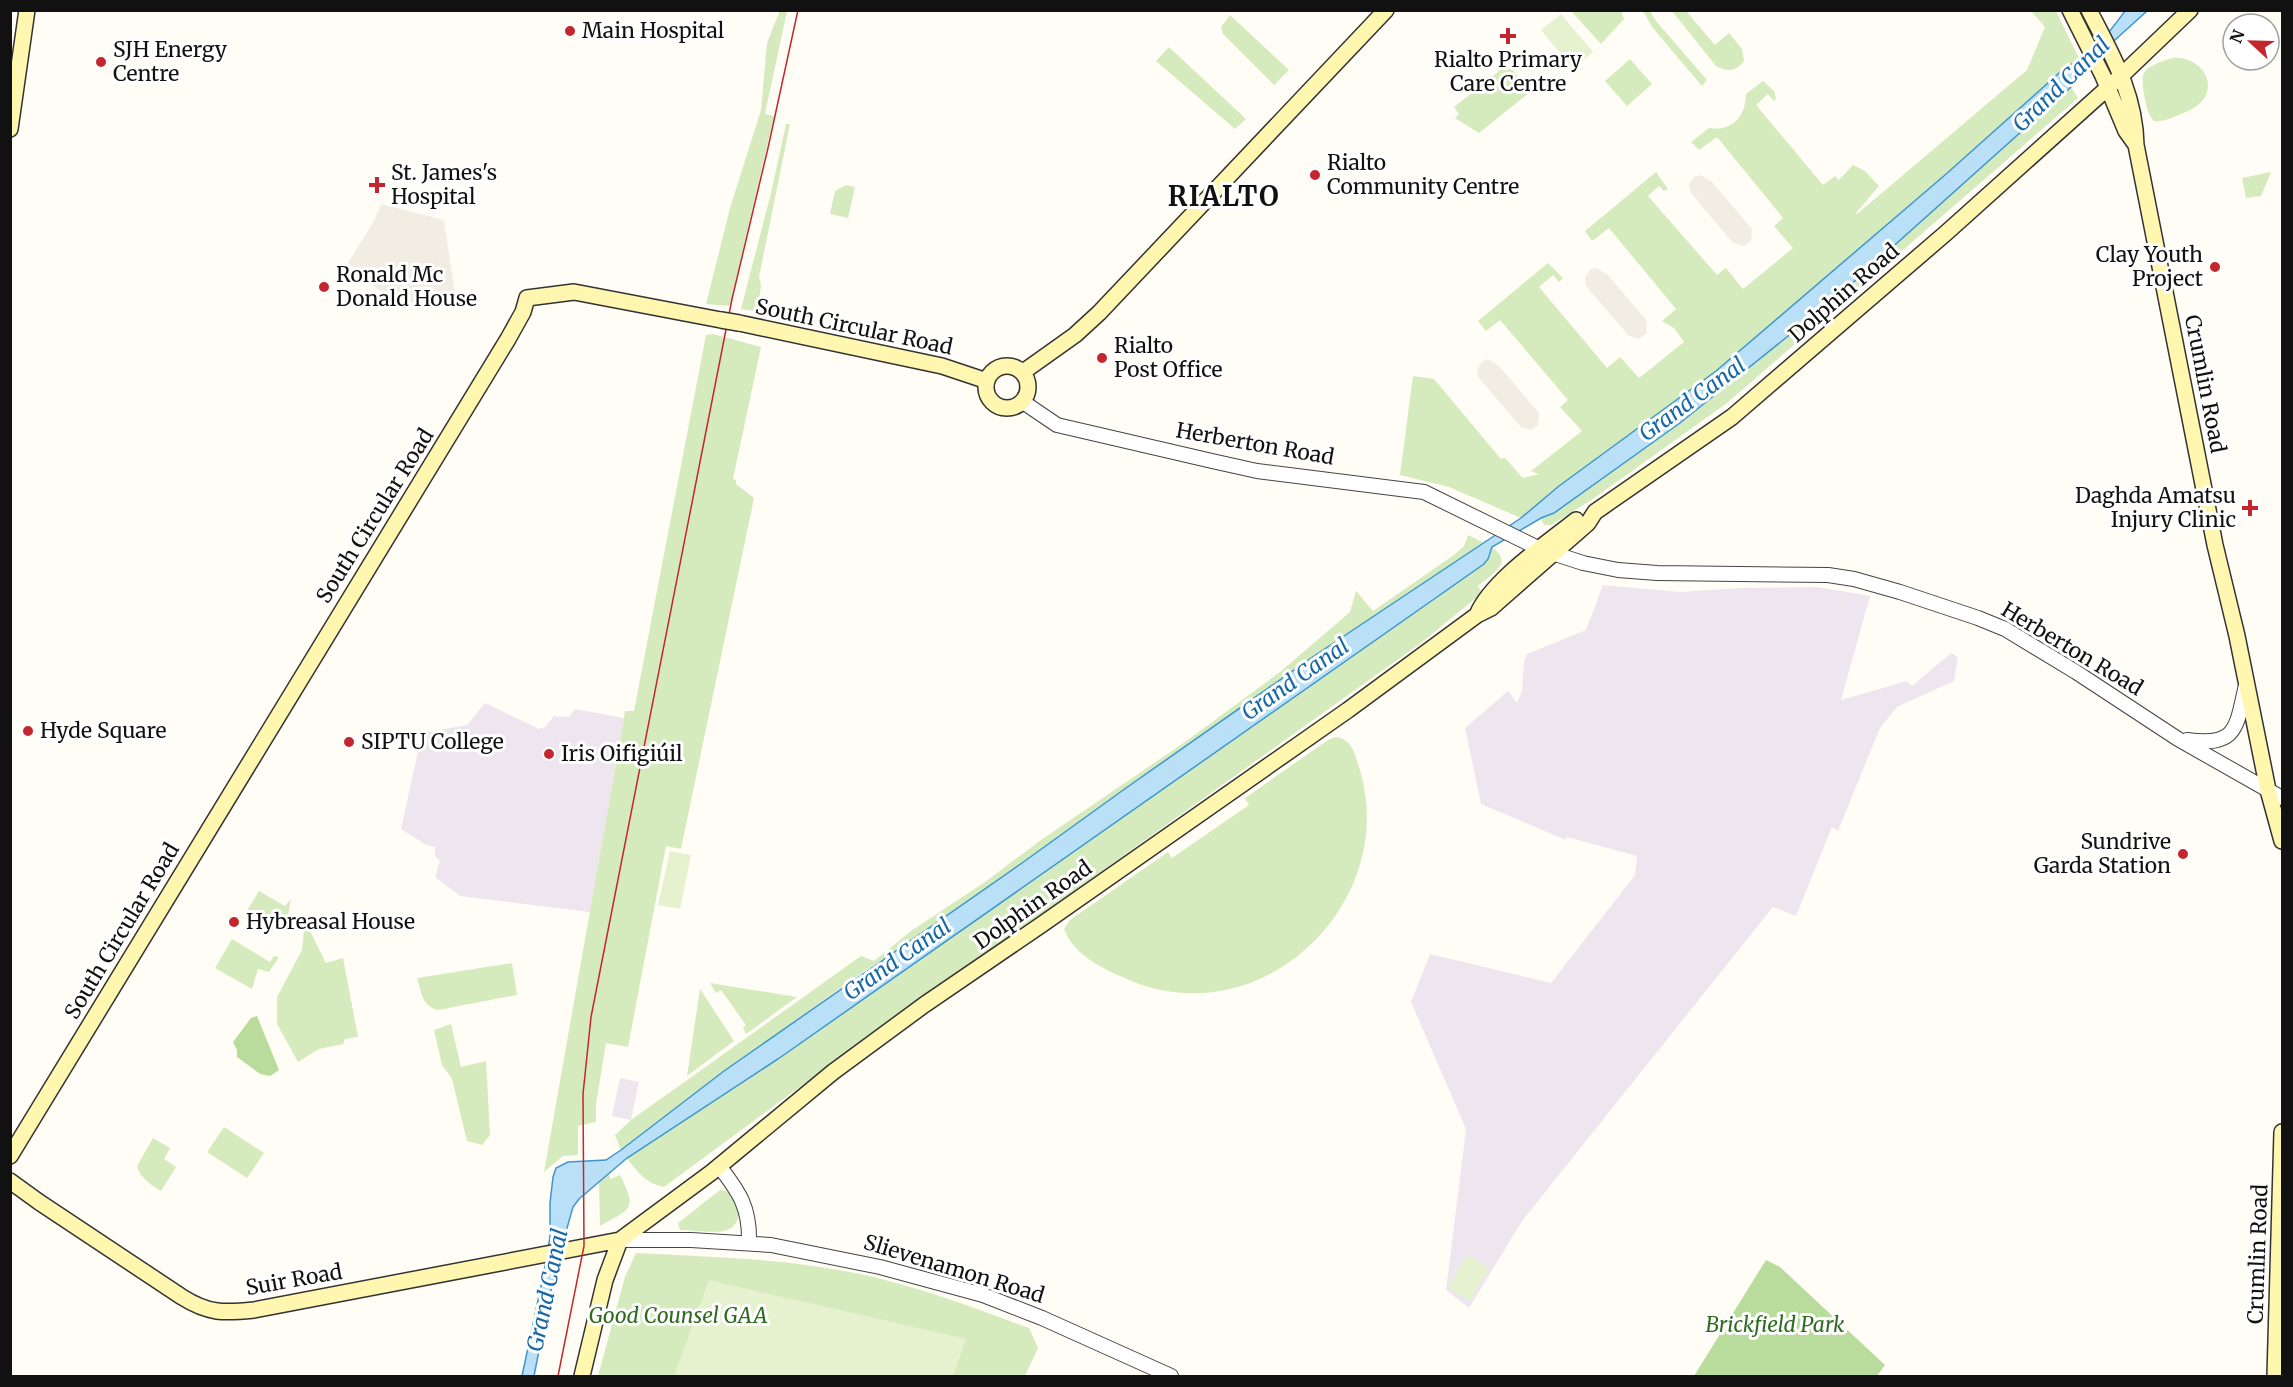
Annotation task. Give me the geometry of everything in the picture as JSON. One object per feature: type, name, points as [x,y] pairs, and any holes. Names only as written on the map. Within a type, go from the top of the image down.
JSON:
[{"type":"main road","points":[[10,129],[27,10]]},
{"type":"main road","points":[[1023,372],[1075,335],[1099,313],[1386,10]]},
{"type":"main road","name":"Crumlin Road","points":[[2070,10],[2126,131],[2136,145]]},
{"type":"main road","name":"Crumlin Road","points":[[2089,10],[2119,68],[2135,127],[2136,145],[2216,545],[2236,629],[2268,790],[2283,841]]},
{"type":"main road","name":"Dolphin Road","points":[[620,1240],[719,1166],[833,1072],[924,1005],[1041,926],[1348,710],[1477,615],[1491,608],[1583,515],[1595,512],[1732,417],[1946,233],[2119,68],[2190,10]]},
{"type":"main road","name":"South Circular Road","points":[[10,1156],[508,339],[523,312],[527,298],[574,292],[942,366],[987,381]]},
{"type":"main road","points":[[1002,367],[1012,367],[1023,372],[1029,385],[1027,395],[1023,402],[1010,409],[996,406],[987,395],[987,381],[992,372],[1002,367]]},
{"type":"main road","name":"Crumlin Road","points":[[2275,1377],[2283,1132]]},
{"type":"main road","name":"Suir Road","points":[[10,1181],[188,1301],[202,1309],[218,1313],[263,1309],[620,1240]]},
{"type":"main road","points":[[582,1377],[606,1280],[620,1240]]},
{"type":"street","name":"Herberton Road","points":[[1023,402],[1057,425],[1257,471],[1424,492],[1546,552],[1610,569],[1657,573],[1828,575],[1854,579],[1900,592],[1978,618],[2011,632],[2178,739],[2283,798]]},
{"type":"street","points":[[2178,739],[2206,743],[2217,741],[2232,732],[2237,725],[2246,685]]},
{"type":"street","points":[[719,1166],[745,1203],[749,1243]]},
{"type":"street","name":"Slievenamon Road","points":[[620,1240],[749,1243],[852,1260],[982,1295],[1042,1318],[1171,1377]]},
{"type":"shaded area","points":[[1701,175],[1712,182],[1752,229],[1751,241],[1744,246],[1733,243],[1691,193],[1689,185],[1694,177]]},
{"type":"shaded area","points":[[381,204],[444,220],[455,294],[400,308],[348,263],[375,219]]},
{"type":"shaded area","points":[[1596,268],[1607,274],[1647,321],[1646,334],[1639,339],[1629,336],[1586,286],[1585,278],[1590,270]]},
{"type":"shaded area","points":[[1488,359],[1499,366],[1539,413],[1538,425],[1531,430],[1521,427],[1478,377],[1477,370],[1482,362]]},
{"type":"shaded area","points":[[1603,585],[1680,592],[1740,588],[1817,587],[1870,596],[1841,700],[1907,681],[1912,686],[1951,653],[1958,657],[1954,681],[1897,707],[1880,728],[1838,831],[1832,827],[1796,916],[1773,907],[1522,1221],[1469,1308],[1446,1290],[1466,1129],[1411,1002],[1430,954],[1551,983],[1635,875],[1637,856],[1567,837],[1566,840],[1481,804],[1465,728],[1508,691],[1517,703],[1522,691],[1524,661],[1527,654],[1586,630]]},
{"type":"shaded area","points":[[485,703],[539,729],[545,727],[554,716],[569,717],[575,709],[624,718],[590,912],[460,896],[435,877],[440,861],[435,856],[435,847],[426,845],[401,829],[422,733],[467,725]]},
{"type":"shaded area","points":[[620,1078],[639,1082],[631,1120],[612,1116]]},
{"type":"green space","points":[[780,10],[787,11],[765,114],[774,116],[730,306],[706,304],[730,208],[761,110],[767,43]]},
{"type":"green space","points":[[1571,11],[1621,11],[1624,19],[1601,44]]},
{"type":"green space","points":[[1643,11],[1650,11],[1707,80],[1702,86],[1652,27]]},
{"type":"green space","points":[[1672,11],[1686,11],[1715,45],[1729,33],[1742,49],[1744,61],[1731,70],[1716,66]]},
{"type":"green space","points":[[2031,11],[2056,11],[2080,60],[2067,65],[1945,175],[1716,371],[1559,486],[1521,518],[1449,487],[1400,475],[1413,376],[1434,379],[1501,459],[1505,458],[1523,478],[1539,474],[1531,471],[1582,431],[1560,407],[1568,400],[1500,320],[1486,331],[1478,321],[1548,263],[1563,278],[1559,282],[1553,275],[1539,287],[1607,368],[1620,357],[1639,378],[1684,342],[1674,328],[1662,321],[1676,309],[1609,228],[1592,241],[1585,231],[1656,172],[1668,189],[1664,191],[1659,186],[1648,196],[1717,275],[1726,268],[1743,289],[1793,248],[1774,226],[1783,218],[1717,137],[1699,150],[1691,142],[1709,128],[1717,129],[1736,121],[1743,109],[1746,94],[1763,81],[1774,91],[1776,98],[1774,101],[1768,94],[1756,105],[1823,185],[1835,176],[1839,180],[1853,165],[1865,171],[1879,186],[1857,214],[2027,70],[2045,27]]},
{"type":"green space","points":[[1561,14],[1593,52],[1573,69],[1541,30]]},
{"type":"green space","points":[[1230,15],[1289,70],[1274,85],[1223,34],[1221,27]]},
{"type":"green space","points":[[1169,47],[1246,119],[1235,129],[1156,61]]},
{"type":"green space","points":[[2172,58],[2187,59],[2200,67],[2207,79],[2206,95],[2201,102],[2189,110],[2165,120],[2154,121],[2146,105],[2143,75],[2149,67]]},
{"type":"green space","points":[[1630,59],[1652,84],[1627,106],[1605,81]]},
{"type":"green space","points":[[1504,67],[1511,68],[1530,92],[1479,133],[1455,118],[1459,114],[1454,107]]},
{"type":"green space","points":[[2071,87],[2078,98],[1727,403],[1590,501],[1551,525],[1544,525],[1541,518],[1554,513],[1680,423],[1839,295]]},
{"type":"green space","points":[[786,124],[790,124],[759,277],[761,285],[758,308],[754,311],[741,309],[771,193]]},
{"type":"green space","points":[[2271,172],[2261,196],[2246,198],[2242,178]]},
{"type":"green space","points":[[846,185],[855,187],[848,218],[830,214],[835,191]]},
{"type":"green space","points":[[713,334],[761,347],[733,479],[754,498],[681,849],[666,846],[628,1047],[606,1043],[596,1104],[596,1122],[578,1126],[578,1155],[563,1156],[544,1172],[625,711],[634,711],[706,335]]},
{"type":"green space","points":[[1468,535],[1484,543],[1314,656],[934,925],[863,972],[724,1071],[621,1150],[615,1135],[631,1120],[861,956],[874,961],[911,931],[1185,742],[1280,672],[1350,612],[1356,591],[1373,611],[1454,555],[1464,546]]},
{"type":"green space","points":[[1492,548],[1499,553],[1501,563],[1494,573],[1478,586],[1482,593],[1421,643],[816,1075],[664,1187],[643,1177],[627,1158],[778,1059],[1484,564]]},
{"type":"green space","points":[[1335,737],[1350,744],[1355,753],[1360,770],[1367,819],[1360,866],[1340,909],[1311,945],[1273,972],[1230,989],[1183,993],[1134,982],[1093,962],[1076,948],[1064,929],[1070,920],[1168,852],[1172,858],[1249,805],[1245,798]]},
{"type":"green space","points":[[670,851],[691,855],[680,909],[658,905]]},
{"type":"green space","points":[[259,891],[285,906],[291,899],[287,920],[289,932],[277,924],[273,931],[245,914]]},
{"type":"green space","points":[[305,921],[326,963],[343,958],[358,1037],[345,1039],[343,1044],[319,1049],[298,1062],[277,1024],[277,997],[302,950]]},
{"type":"green space","points":[[232,939],[270,962],[274,956],[279,957],[269,972],[258,969],[252,989],[215,968]]},
{"type":"green space","points":[[512,963],[517,995],[438,1010],[425,1002],[417,978]]},
{"type":"green space","points":[[710,983],[797,997],[746,1034],[743,1028],[746,1025],[721,990],[716,993]]},
{"type":"green space","points":[[700,989],[734,1041],[687,1076]]},
{"type":"green space","points":[[257,1016],[279,1070],[270,1076],[260,1074],[237,1057],[237,1050],[233,1042],[251,1018]]},
{"type":"green space","points":[[451,1024],[461,1067],[486,1061],[490,1135],[482,1145],[467,1141],[452,1079],[442,1065],[434,1030]]},
{"type":"green space","points":[[224,1127],[264,1153],[247,1178],[207,1152]]},
{"type":"green space","points":[[153,1138],[170,1148],[164,1159],[176,1167],[161,1191],[143,1178],[137,1166]]},
{"type":"green space","points":[[608,1173],[611,1179],[620,1175],[629,1195],[629,1202],[624,1212],[600,1226],[599,1183]]},
{"type":"green space","points":[[720,1190],[727,1191],[736,1201],[739,1214],[733,1226],[717,1232],[680,1230],[678,1223]]},
{"type":"green space","name":"Good Counsel GAA","points":[[636,1253],[773,1261],[828,1268],[877,1278],[943,1297],[1029,1328],[1038,1348],[1025,1376],[598,1376],[625,1277]]},
{"type":"green space","points":[[1467,1255],[1489,1268],[1470,1301],[1448,1288]]},
{"type":"green space","name":"Brickfield Park","points":[[1766,1260],[1780,1267],[1885,1365],[1877,1376],[1694,1376]]},
{"type":"green space","points":[[709,1280],[966,1339],[953,1376],[674,1376]]},
{"type":"water","name":"Grand Canal","points":[[2125,11],[2147,11],[2084,68],[2071,87],[1839,295],[1680,423],[1554,513],[1541,518],[1492,547],[1484,564],[778,1059],[627,1158],[579,1199],[573,1207],[555,1270],[534,1376],[522,1376],[550,1237],[550,1203],[556,1168],[568,1162],[606,1160],[621,1150],[724,1071],[1126,788],[1314,656],[1521,518],[1559,486],[1716,371],[1945,175],[2068,65],[2075,63],[2091,51]]},
{"type":"tram line","points":[[558,1376],[584,1246],[583,1094],[591,1017],[732,299],[798,10]]},
{"type":"place","name":"Main Hospital","points":[[570,31]]},
{"type":"place","name":"Rialto Primary Care Centre","points":[[1508,36]]},
{"type":"place","name":"SJH Energy Centre","points":[[101,62]]},
{"type":"place","name":"Rialto Community Centre","points":[[1315,175]]},
{"type":"place","name":"St. James's Hospital","points":[[377,185]]},
{"type":"place","name":"Clay Youth Project","points":[[2215,267]]},
{"type":"place","name":"Ronald Mc Donald House","points":[[324,287]]},
{"type":"place","name":"Rialto Post Office","points":[[1102,358]]},
{"type":"place","name":"Daghda Amatsu Injury Clinic","points":[[2250,508]]},
{"type":"place","name":"Hyde Square","points":[[28,731]]},
{"type":"place","name":"SIPTU College","points":[[349,742]]},
{"type":"place","name":"Iris Oifigiúil","points":[[549,754]]},
{"type":"place","name":"Sundrive Garda Station","points":[[2183,854]]},
{"type":"place","name":"Hybreasal House","points":[[234,922]]},
{"type":"district","name":"RIALTO","points":[[1224,197]]}]
